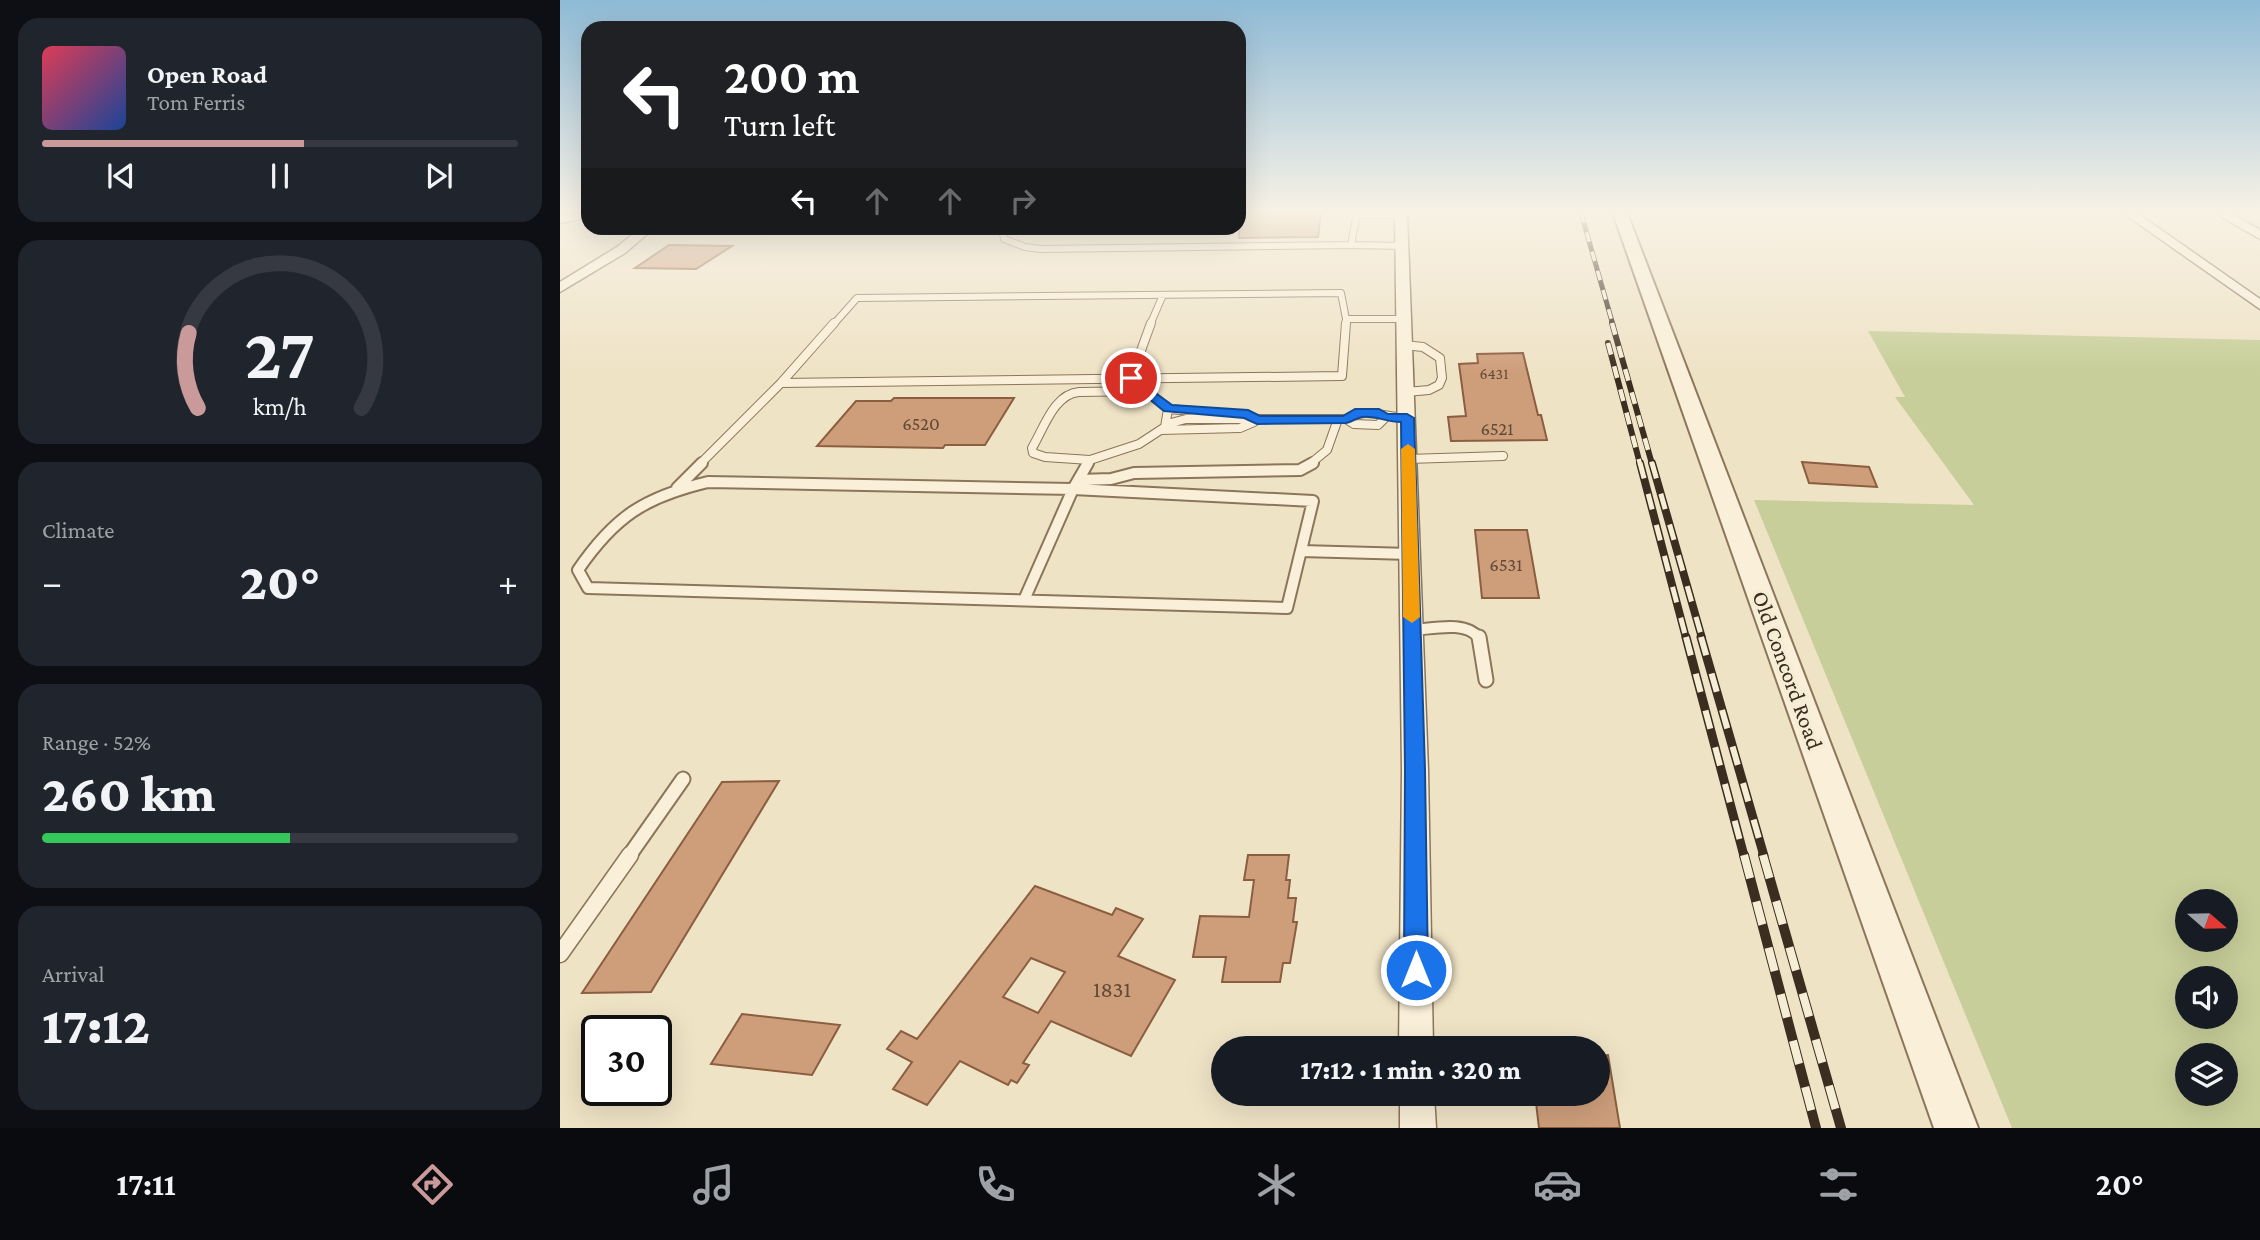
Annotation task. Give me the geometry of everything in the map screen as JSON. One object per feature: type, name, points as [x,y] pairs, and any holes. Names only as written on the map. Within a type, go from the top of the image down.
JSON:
[{"type":"street","points":[[560,288],[596,266]]},
{"type":"street","points":[[1402,266],[1406,392],[1396,418],[1408,459],[1416,1036]]},
{"type":"street","name":"Old Concord Road","points":[[1639,266],[1956,1128]]},
{"type":"street","points":[[2204,266],[2260,305]]},
{"type":"street","points":[[1417,1106],[1418,1128]]},
{"type":"lane","points":[[676,489],[781,383],[857,298],[1341,293],[1346,319],[1342,376],[781,383]]},
{"type":"lane","points":[[1131,378],[1140,348],[1163,295]]},
{"type":"lane","points":[[1346,319],[1403,319]]},
{"type":"lane","points":[[1404,345],[1433,351],[1440,358],[1442,378],[1439,385],[1429,390],[1406,392]]},
{"type":"lane","points":[[1131,378],[1168,409],[1248,414],[1257,420]]},
{"type":"lane","points":[[1148,391],[1068,393],[1060,399],[1032,448],[1033,453],[1045,457],[1090,460],[1111,454],[1152,437],[1164,427],[1168,409]]},
{"type":"lane","points":[[1164,427],[1240,428],[1257,420],[1342,419],[1354,424],[1378,425],[1396,418]]},
{"type":"lane","points":[[1076,484],[1134,473],[1300,470],[1323,458],[1342,419]]},
{"type":"lane","points":[[1408,459],[1503,456]]},
{"type":"lane","points":[[1024,600],[1076,484],[1090,460]]},
{"type":"lane","points":[[708,482],[1076,484],[1313,501],[1287,608],[589,588],[578,570],[597,542],[623,514],[662,493],[708,482]]},
{"type":"lane","points":[[1301,551],[1410,554]]},
{"type":"lane","points":[[1412,630],[1474,631],[1479,636],[1486,680]]},
{"type":"lane","points":[[560,954],[683,779]]},
{"type":"green space","points":[[1868,331],[2260,340],[2260,1128],[2012,1128],[1754,500],[1974,505],[1895,397],[1905,397]]},
{"type":"building","points":[[638,266],[701,266],[696,269],[635,268]]},
{"type":"building","points":[[1523,353],[1547,440],[1451,441],[1448,417],[1466,416],[1459,364],[1478,363],[1477,354]]},
{"type":"building","points":[[894,398],[1014,398],[985,445],[945,445],[943,448],[817,446],[856,401],[891,401]]},
{"type":"building","points":[[1802,462],[1869,467],[1877,487],[1809,483]]},
{"type":"building","points":[[1475,530],[1527,530],[1539,598],[1482,598]]},
{"type":"building","points":[[779,781],[651,992],[582,993],[722,782]]},
{"type":"building","points":[[1248,855],[1289,855],[1286,880],[1290,880],[1288,898],[1296,898],[1293,922],[1297,922],[1290,963],[1283,963],[1280,982],[1222,982],[1226,957],[1193,957],[1200,916],[1249,917],[1254,880],[1244,880]]},
{"type":"building","points":[[1035,886],[1112,915],[1116,908],[1143,919],[1118,956],[1175,980],[1131,1056],[1051,1021],[1023,1063],[1029,1065],[1017,1083],[1011,1080],[1008,1085],[960,1061],[927,1105],[893,1089],[912,1062],[887,1049],[901,1031],[917,1039]],"holes":[[[1031,958],[1065,972],[1038,1013],[1003,997]]]},
{"type":"building","points":[[742,1014],[840,1025],[812,1075],[711,1064]]},
{"type":"building","points":[[1610,1067],[1620,1128],[1539,1128],[1536,1106],[1610,1106]]},
{"type":"railway","points":[[1596,266],[1613,325]]},
{"type":"railway","points":[[1612,323],[1652,464]]},
{"type":"railway","points":[[1608,343],[1640,464]]},
{"type":"railway","points":[[1640,463],[1686,638]]},
{"type":"railway","points":[[1652,463],[1702,638]]},
{"type":"railway","points":[[1686,637],[1744,856]]},
{"type":"railway","points":[[1701,637],[1764,856]]},
{"type":"railway","points":[[1744,855],[1816,1128]]},
{"type":"railway","points":[[1763,855],[1841,1128]]},
{"type":"slow traffic","points":[[1408,449],[1412,617]]},
{"type":"route","points":[[1131,378],[1168,409],[1248,414],[1257,420],[1346,419],[1355,413],[1379,413],[1385,418],[1407,418],[1415,770],[1416,970]]}]
